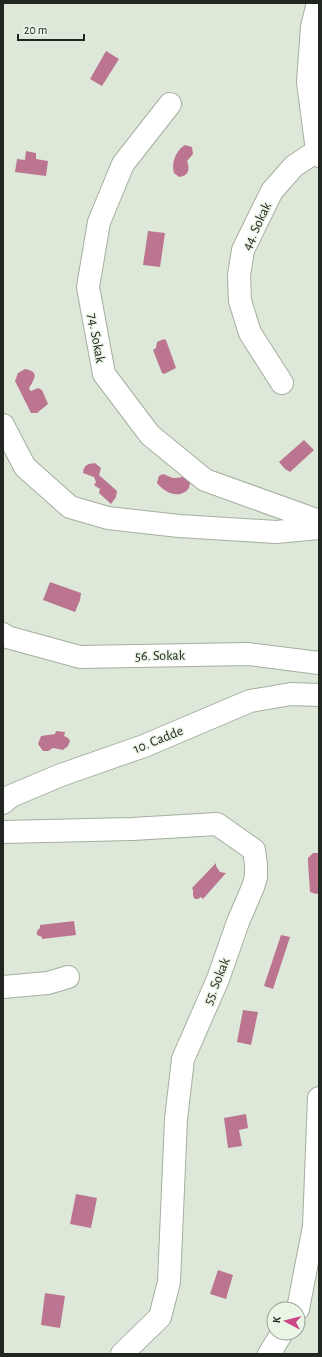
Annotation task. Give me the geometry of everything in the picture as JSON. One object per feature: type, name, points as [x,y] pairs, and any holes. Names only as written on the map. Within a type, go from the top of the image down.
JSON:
[{"type":"street","name":"44. Sokak","points":[[282,383],[250,333],[240,301],[240,269],[243,250],[272,191],[294,166],[318,154],[308,82],[312,27],[318,3]]},
{"type":"street","name":"74. Sokak","points":[[170,104],[123,164],[99,222],[88,287],[104,374],[150,435],[205,480],[319,521]]},
{"type":"street","points":[[3,425],[25,467],[70,507],[108,518],[179,526],[276,532],[319,528]]},
{"type":"street","name":"56. Sokak","points":[[3,634],[7,637],[80,657],[248,654],[319,663]]},
{"type":"street","name":"10. Cadde","points":[[3,803],[11,796],[61,775],[144,746],[250,701],[291,694],[319,695]]},
{"type":"street","name":"55. Sokak","points":[[3,832],[132,829],[217,824],[254,850],[256,877],[218,979],[183,1059],[176,1119],[169,1282],[160,1318],[122,1354]]},
{"type":"street","points":[[3,987],[48,983],[68,977]]},
{"type":"street","points":[[300,1301],[314,1226],[319,1098]]},
{"type":"street","points":[[269,1354],[277,1341]]},
{"type":"shaded area","points":[[106,51],[119,59],[102,86],[90,79]]},
{"type":"shaded area","points":[[185,145],[192,147],[193,154],[187,161],[187,174],[179,177],[174,173],[173,165],[177,153]]},
{"type":"shaded area","points":[[26,151],[36,153],[36,159],[48,161],[46,176],[15,172],[17,159],[25,160]]},
{"type":"shaded area","points":[[148,231],[165,233],[160,267],[143,265]]},
{"type":"shaded area","points":[[164,339],[166,340],[176,368],[164,374],[162,373],[153,350],[156,348],[157,342]]},
{"type":"shaded area","points":[[25,369],[30,370],[35,375],[29,389],[31,391],[38,388],[42,390],[48,404],[37,413],[31,413],[15,381],[18,373]]},
{"type":"shaded area","points":[[304,440],[314,450],[290,472],[279,462]]},
{"type":"shaded area","points":[[95,463],[101,468],[99,475],[117,491],[116,497],[111,504],[99,493],[100,489],[94,485],[96,482],[94,477],[83,473],[86,465]]},
{"type":"shaded area","points":[[163,474],[173,478],[186,478],[190,483],[189,488],[181,494],[173,494],[164,490],[157,483],[159,476]]},
{"type":"shaded area","points":[[50,582],[81,593],[75,612],[43,600]]},
{"type":"shaded area","points":[[56,731],[65,732],[64,736],[70,741],[68,746],[63,750],[53,748],[48,751],[43,751],[38,744],[41,736],[55,734]]},
{"type":"shaded area","points":[[313,853],[319,853],[319,893],[316,894],[310,892],[308,858]]},
{"type":"shaded area","points":[[216,863],[216,866],[220,872],[226,873],[203,899],[201,897],[195,899],[192,888]]},
{"type":"shaded area","points":[[74,921],[76,935],[42,939],[42,937],[37,935],[40,925]]},
{"type":"shaded area","points":[[281,935],[290,937],[273,989],[264,986]]},
{"type":"shaded area","points":[[243,1010],[258,1012],[251,1045],[237,1042]]},
{"type":"shaded area","points":[[246,1114],[248,1128],[239,1130],[242,1146],[228,1148],[224,1118]]},
{"type":"shaded area","points":[[76,1194],[97,1198],[91,1228],[70,1224]]},
{"type":"shaded area","points":[[218,1270],[233,1275],[226,1299],[210,1294]]},
{"type":"shaded area","points":[[45,1293],[65,1296],[60,1328],[41,1325]]}]
